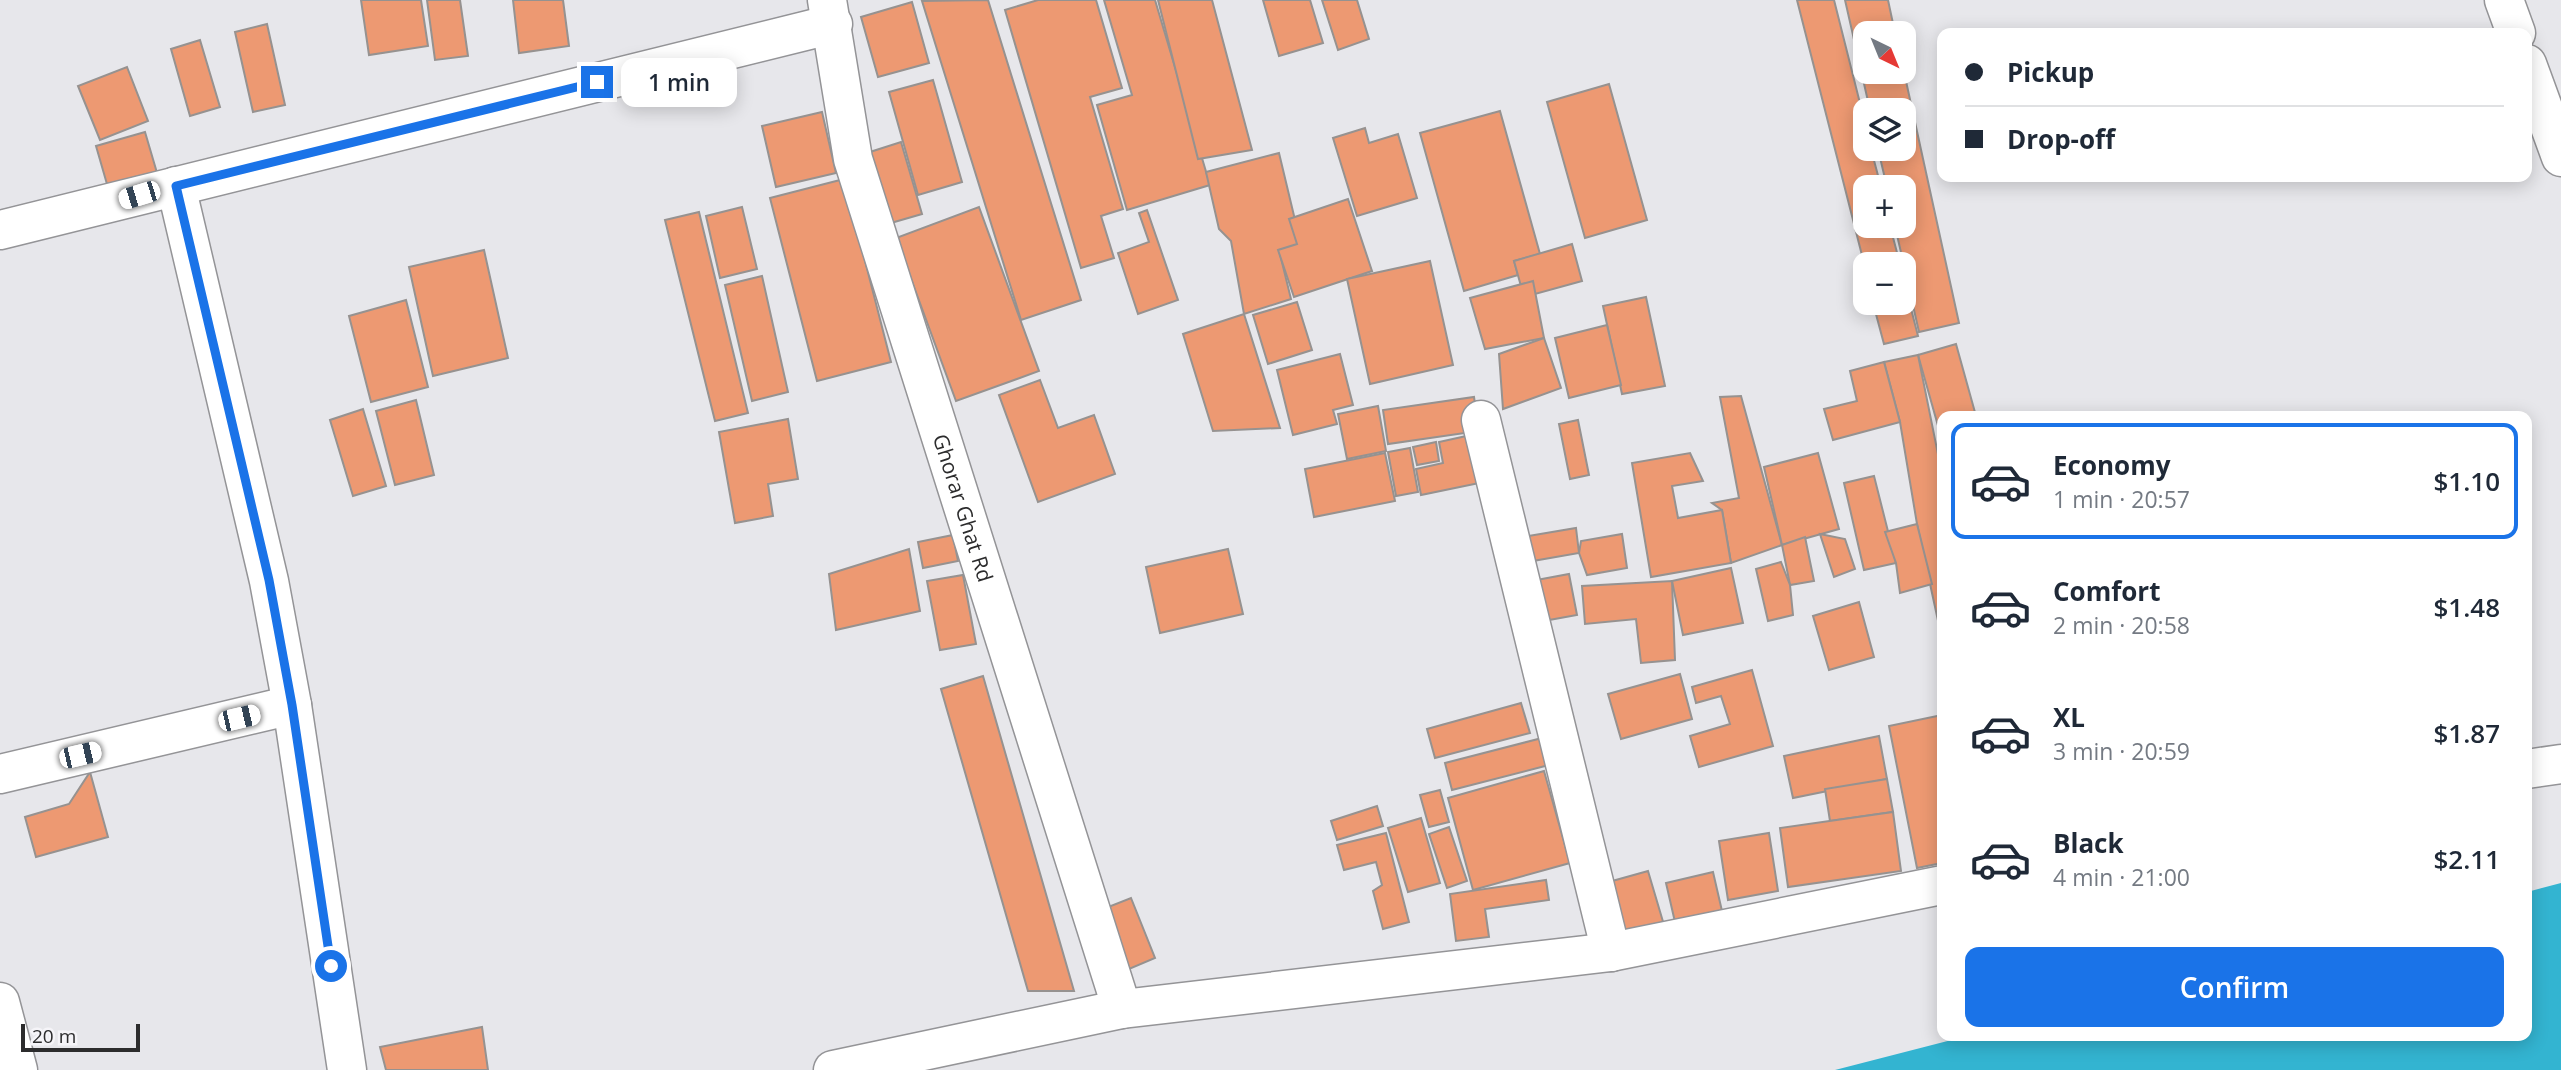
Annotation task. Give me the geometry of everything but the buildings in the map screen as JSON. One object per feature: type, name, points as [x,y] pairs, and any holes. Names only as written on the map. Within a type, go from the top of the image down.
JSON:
[{"type":"street","points":[[2504,0],[2514,28]]},
{"type":"street","points":[[0,230],[176,186],[830,12]]},
{"type":"street","name":"Ghorar Ghat Rd","points":[[830,12],[853,159],[1122,1009]]},
{"type":"street","points":[[2532,78],[2561,157]]},
{"type":"street","points":[[176,186],[269,580],[292,705],[347,1070]]},
{"type":"street","points":[[1481,420],[1611,952]]},
{"type":"street","points":[[0,774],[292,705]]},
{"type":"street","points":[[2532,767],[2561,764]]},
{"type":"street","points":[[833,1070],[1122,1009],[1611,952],[1937,886]]},
{"type":"street","points":[[0,1002],[18,1070]]},
{"type":"water","points":[[2561,883],[2561,1070],[1835,1070],[1948,1041],[2532,1041],[2532,891]]},
{"type":"route","points":[[331,966],[292,705],[269,580],[176,186],[597,82]]}]
